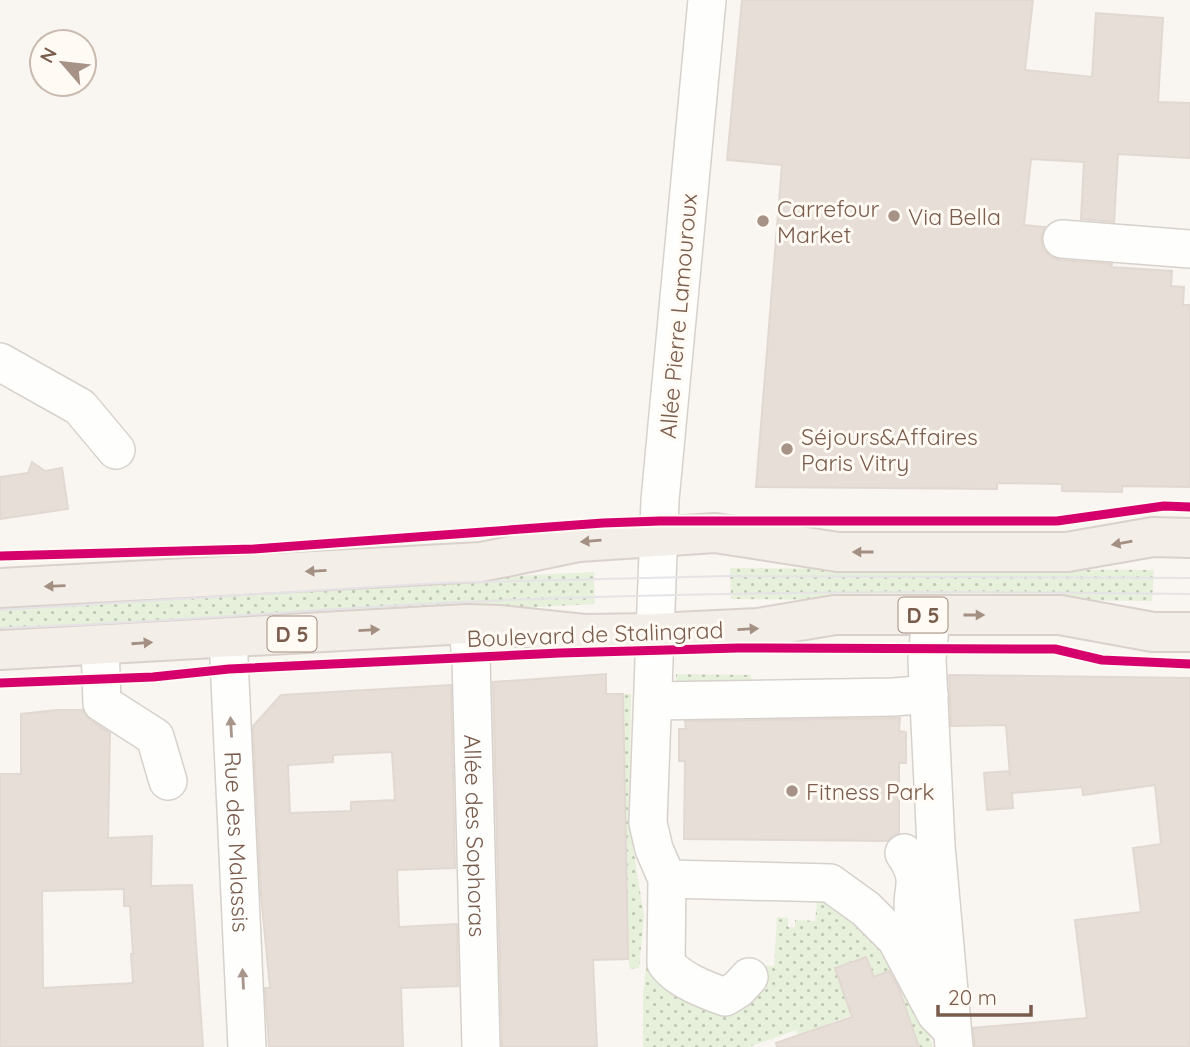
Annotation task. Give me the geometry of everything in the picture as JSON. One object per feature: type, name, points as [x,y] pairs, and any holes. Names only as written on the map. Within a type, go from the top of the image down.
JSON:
[{"type":"main road","points":[[0,588],[481,562],[579,542],[715,533],[838,552],[1067,552],[1153,537],[1190,538]]},
{"type":"main road","name":"Boulevard de Stalingrad","points":[[0,650],[467,624],[584,634],[655,633],[758,628],[835,615],[1060,615],[1153,632],[1190,632]]},
{"type":"street","name":"Allée Pierre Lamouroux","points":[[667,879],[654,849],[648,823],[660,500],[707,0]]},
{"type":"street","points":[[1062,239],[1190,249]]},
{"type":"street","points":[[0,362],[79,407],[116,450]]},
{"type":"street","points":[[932,615],[928,660],[936,846],[954,1039]]},
{"type":"street","name":"Allée des Sophoras","points":[[467,624],[471,657],[481,1047]]},
{"type":"street","name":"Rue des Malassis","points":[[228,637],[247,1047]]},
{"type":"street","points":[[100,646],[102,703],[155,737],[167,781]]},
{"type":"street","points":[[653,701],[894,697],[929,694]]},
{"type":"street","points":[[904,853],[913,867],[916,882],[914,916],[937,974],[954,1039]]},
{"type":"street","points":[[749,977],[738,989],[725,997],[671,970],[665,955],[667,879],[830,883],[866,909],[896,939],[936,1014],[954,1039]]},
{"type":"green space","points":[[730,568],[1154,570],[1152,601],[731,599]]},
{"type":"green space","points":[[594,572],[595,604],[0,634],[0,602]]},
{"type":"green space","points":[[676,674],[751,675],[752,684],[676,683]]},
{"type":"green space","points":[[623,694],[631,694],[629,822],[644,916],[639,968],[630,969],[628,959]]},
{"type":"green space","points":[[818,895],[872,934],[918,1004],[933,1047],[919,1047],[892,971],[874,977],[866,957],[835,969],[851,1015],[798,1036],[796,1030],[749,1047],[643,1047],[643,994],[649,943],[688,993],[760,966],[774,966],[777,917],[788,918],[788,927],[795,927],[795,920],[815,921]]},
{"type":"building","name":"Via Bella","points":[[742,0],[1033,0],[1025,70],[1092,77],[1096,13],[1163,18],[1158,102],[1190,103],[1190,158],[1118,154],[1114,222],[1081,219],[1084,162],[1031,159],[1024,225],[1045,227],[1041,238],[1043,249],[1051,257],[1112,264],[1111,267],[1172,271],[1171,286],[1184,287],[1183,305],[1190,305],[1190,487],[1122,486],[1122,492],[1062,491],[1062,484],[997,483],[997,489],[756,487],[782,165],[727,160]]},
{"type":"building","points":[[32,462],[45,471],[62,468],[68,509],[0,519],[0,477],[28,473]]},
{"type":"building","points":[[606,674],[606,694],[623,694],[628,959],[593,960],[597,1047],[502,1047],[493,682]]},
{"type":"building","points":[[949,675],[1190,678],[1190,1047],[975,1047],[973,1028],[1087,1018],[1075,920],[1141,912],[1133,848],[1161,844],[1155,785],[1083,795],[1082,787],[1012,793],[1013,808],[987,810],[984,773],[1009,771],[1010,776],[1006,725],[951,726]]},
{"type":"building","points":[[451,685],[455,868],[397,870],[399,927],[457,924],[458,986],[401,988],[403,1047],[269,1047],[265,988],[270,988],[261,895],[253,726],[281,695]],"holes":[[[392,752],[395,800],[351,802],[351,811],[290,813],[288,765],[333,762],[333,755]]]},
{"type":"building","points":[[83,710],[90,720],[110,733],[108,838],[152,836],[151,886],[192,885],[203,1047],[0,1047],[0,774],[21,774],[21,714]],"holes":[[[124,889],[124,906],[130,906],[133,983],[43,988],[42,891]]]},
{"type":"building","name":"Fitness Park","points":[[900,718],[899,731],[906,732],[906,763],[899,763],[899,833],[887,841],[684,839],[685,761],[679,761],[679,729],[686,729],[685,721]]},
{"type":"building","points":[[866,957],[874,977],[889,971],[899,989],[919,1047],[777,1047],[776,1043],[852,1017],[835,968]]},
{"type":"tram line","points":[[0,610],[438,583],[729,576],[1190,578]]},
{"type":"tram line","points":[[0,628],[442,603],[629,596],[910,592],[1190,594]]},
{"type":"cycle path","points":[[0,556],[253,549],[660,521],[1057,521],[1164,506],[1190,507]]},
{"type":"cycle path","points":[[0,683],[153,677],[229,669],[560,653],[738,648],[1055,649],[1102,660],[1190,664]]},
{"type":"place","name":"Via Bella","points":[[894,216]]},
{"type":"place","name":"Carrefour Market","points":[[763,221]]},
{"type":"place","name":"Séjours&Affaires Paris Vitry","points":[[787,449]]},
{"type":"place","name":"Fitness Park","points":[[792,791]]}]
